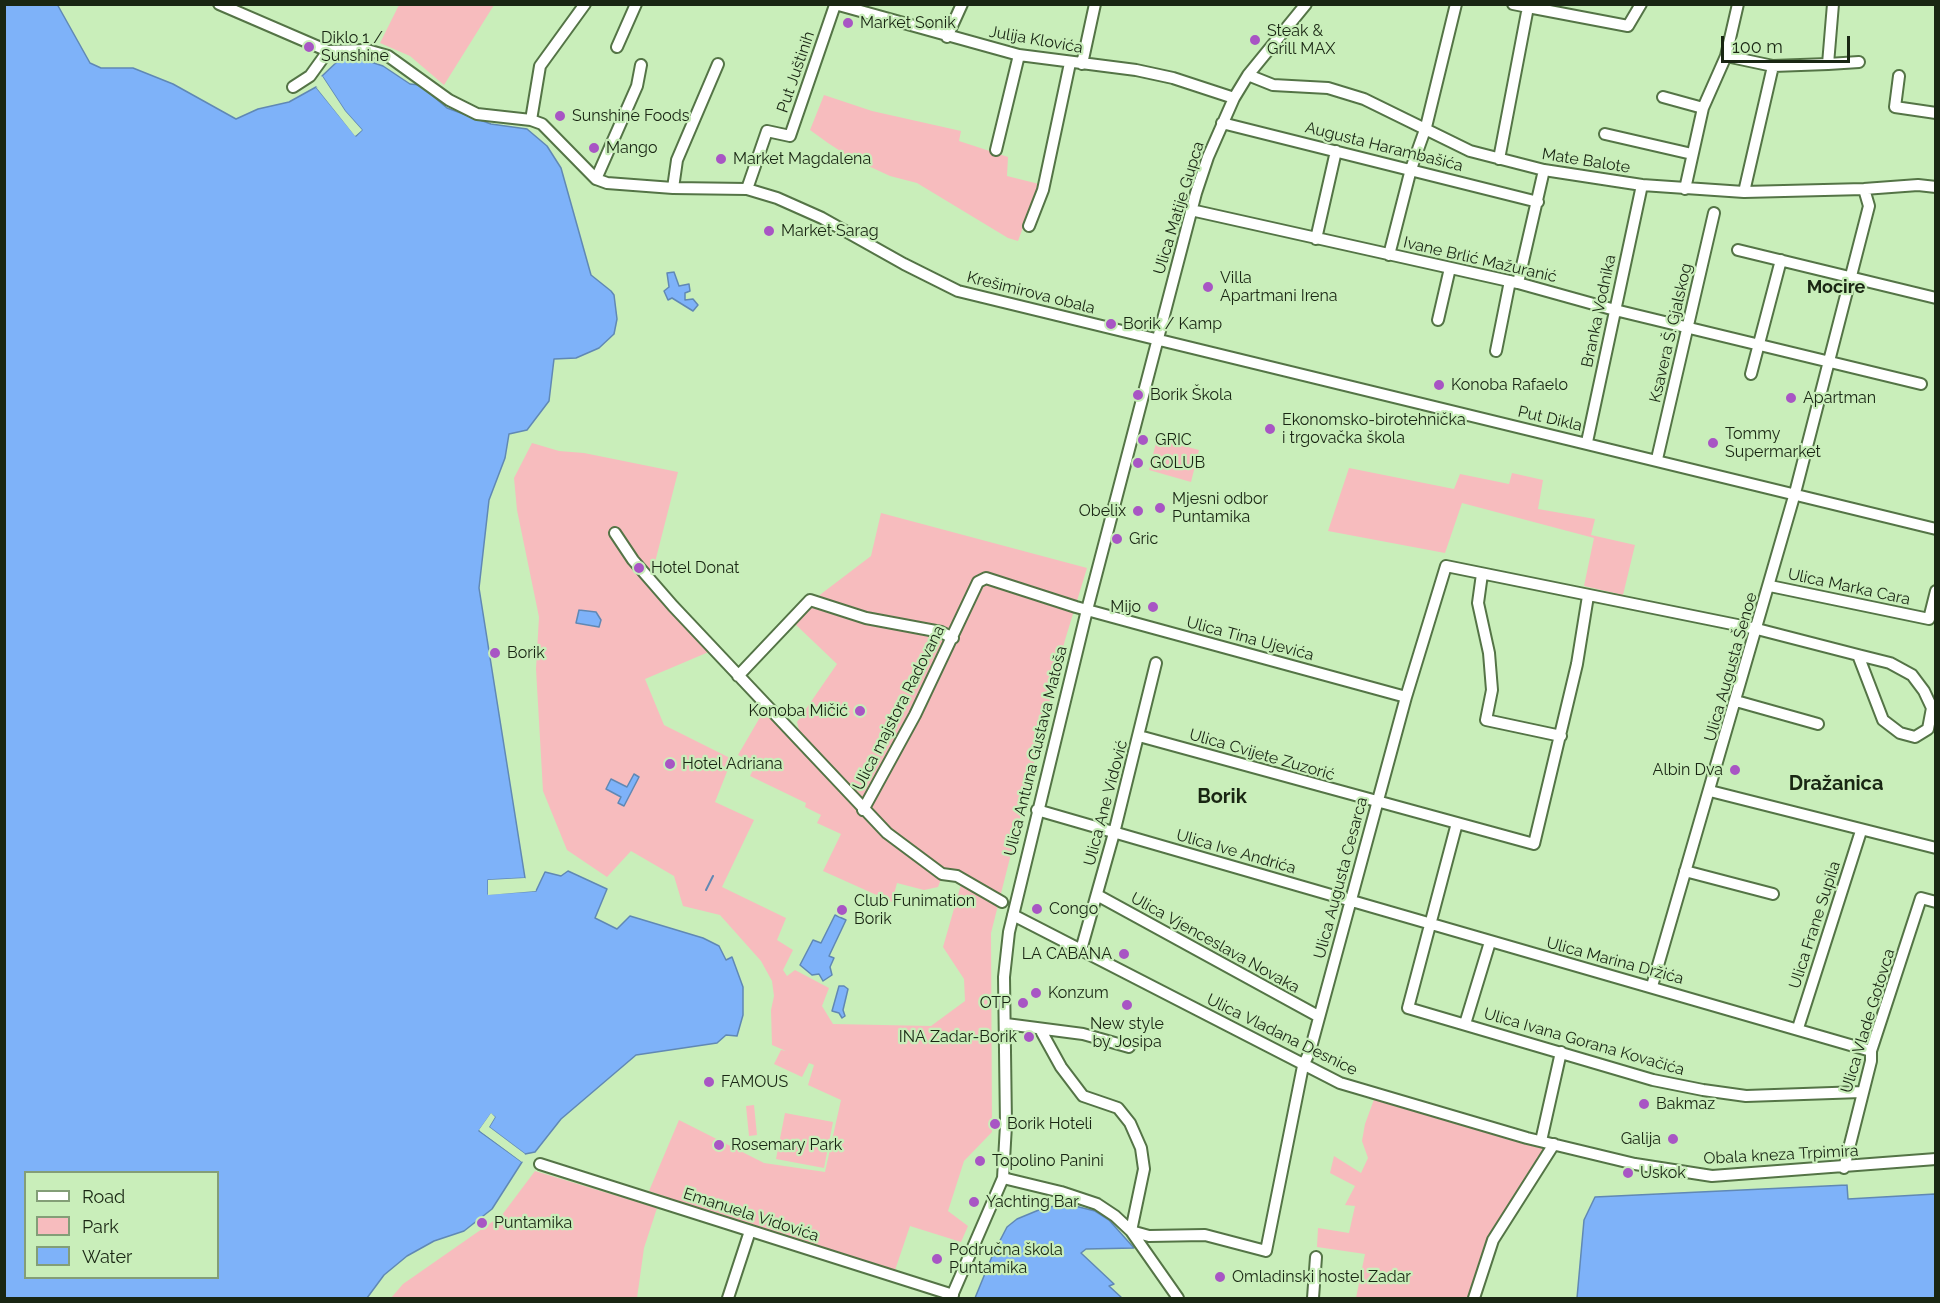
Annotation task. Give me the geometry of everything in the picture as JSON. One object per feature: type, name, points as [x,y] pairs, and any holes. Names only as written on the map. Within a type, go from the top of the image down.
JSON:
[{"type":"street","points":[[219,4],[231,7],[328,51],[353,49],[388,56],[463,108],[488,117],[531,120],[551,130],[596,179],[637,86],[641,65]]},
{"type":"street","points":[[531,120],[540,66],[585,4]]},
{"type":"street","points":[[617,47],[636,4]]},
{"type":"street","name":"Julija Klovića","points":[[835,4],[857,7],[947,37],[1019,55],[1136,70],[1173,78],[1234,98]]},
{"type":"street","name":"Put Juštinih","points":[[747,189],[767,131],[790,136],[835,4]]},
{"type":"street","points":[[947,37],[962,4]]},
{"type":"street","points":[[1029,226],[1043,190],[1076,64],[1095,4]]},
{"type":"street","name":"Ulica Matije Gupca","points":[[1158,340],[1191,210],[1222,123],[1248,75],[1306,4]]},
{"type":"street","points":[[1389,255],[1411,169],[1426,127],[1456,4]]},
{"type":"street","points":[[1513,4],[1628,26],[1641,4]]},
{"type":"street","points":[[1685,189],[1703,108],[1726,56],[1738,4]]},
{"type":"street","points":[[1828,64],[1833,4]]},
{"type":"street","points":[[1499,159],[1528,7]]},
{"type":"street","points":[[292,87],[310,76],[328,51]]},
{"type":"street","points":[[996,150],[1019,55]]},
{"type":"street","points":[[1726,56],[1773,66],[1859,62]]},
{"type":"street","points":[[673,188],[677,160],[718,64]]},
{"type":"street","points":[[1744,192],[1773,66]]},
{"type":"street","name":"Mate Balote","points":[[1248,75],[1273,85],[1328,88],[1364,99],[1426,127],[1470,151],[1544,170],[1642,185],[1744,192],[1864,189],[1918,185],[1935,187]]},
{"type":"street","points":[[1899,76],[1894,107],[1935,113]]},
{"type":"street","points":[[1663,97],[1703,108]]},
{"type":"street","name":"Augusta Harambašića","points":[[1222,123],[1538,201]]},
{"type":"street","points":[[1605,134],[1692,154]]},
{"type":"street","points":[[1316,239],[1336,151]]},
{"type":"street","points":[[1496,351],[1538,201],[1544,170]]},
{"type":"street","name":"Krešimirova obala","points":[[596,179],[607,183],[673,188],[747,189],[802,208],[958,291],[1158,340]]},
{"type":"street","name":"Branka Vodnika","points":[[1587,442],[1642,185]]},
{"type":"street","name":"Ulica Augusta Šenoe","points":[[1652,986],[1770,586],[1795,493],[1869,206],[1864,189]]},
{"type":"street","name":"Ivane Brlić Mažuranić","points":[[1191,210],[1514,282],[1615,310],[1687,325],[1921,384]]},
{"type":"street","name":"Ksavera Š. Gjalskog","points":[[1657,459],[1714,213]]},
{"type":"street","points":[[1738,250],[1935,298]]},
{"type":"street","points":[[1751,374],[1780,260]]},
{"type":"street","points":[[1438,320],[1450,268]]},
{"type":"street","name":"Put Dikla","points":[[1158,340],[1309,378],[1657,459],[1935,529]]},
{"type":"street","name":"Ulica Antuna Gustava Matoša","points":[[1003,1178],[1005,954],[1012,915],[1087,610],[1158,340]]},
{"type":"street","name":"Ulica majstora Radovana","points":[[615,533],[633,560],[863,810],[915,715],[978,582],[986,578],[1087,610]]},
{"type":"street","name":"Ulica Augusta Cesarca","points":[[1131,1231],[1149,1236],[1205,1235],[1266,1251],[1303,1066],[1310,1051],[1406,697],[1446,566],[1482,574]]},
{"type":"street","points":[[1588,596],[1561,736],[1486,720],[1492,690],[1489,653],[1478,603],[1482,574],[1757,628],[1890,663],[1912,675],[1932,708],[1933,726],[1915,737],[1900,733],[1883,720],[1858,655]]},
{"type":"street","name":"Ulica Marka Cara","points":[[1770,586],[1929,619],[1935,591]]},
{"type":"street","points":[[738,676],[810,600],[866,618],[941,632],[953,638]]},
{"type":"street","name":"Ulica Tina Ujevića","points":[[1087,610],[1406,697]]},
{"type":"street","name":"Ulica Ane Vidović","points":[[1081,950],[1114,833],[1156,663]]},
{"type":"street","points":[[1736,701],[1818,724]]},
{"type":"street","name":"Ulica Cvijete Zuzorić","points":[[1139,736],[1534,844],[1561,736]]},
{"type":"street","points":[[1710,790],[1861,831],[1935,848]]},
{"type":"street","points":[[863,810],[887,833],[942,874],[957,876],[1002,902]]},
{"type":"street","name":"Ulica Ive Andrića","points":[[1037,810],[1350,900]]},
{"type":"street","points":[[1432,924],[1457,824]]},
{"type":"street","name":"Ulica Frane Supila","points":[[1798,1028],[1861,831]]},
{"type":"street","points":[[1685,871],[1773,894]]},
{"type":"street","name":"Ulica Vjenceslava Novaka","points":[[1097,895],[1318,1016]]},
{"type":"street","name":"Ulica Vlade Gotovca","points":[[1844,1168],[1861,1092],[1871,1061],[1871,1051],[1921,898],[1935,903]]},
{"type":"street","name":"Ulica Marina Držića","points":[[1350,900],[1871,1051]]},
{"type":"street","name":"Ulica Vladana Desnice","points":[[1012,915],[1340,1083],[1554,1144]]},
{"type":"street","name":"Ulica Ivana Gorana Kovačića","points":[[1432,924],[1408,1008],[1653,1080],[1746,1096],[1861,1092]]},
{"type":"street","points":[[1466,1024],[1490,942]]},
{"type":"street","points":[[1006,1024],[1083,1034],[1129,1047]]},
{"type":"street","points":[[1040,1029],[1061,1067],[1083,1096],[1118,1108],[1130,1123],[1141,1148],[1144,1168],[1131,1231]]},
{"type":"street","points":[[1541,1141],[1561,1052]]},
{"type":"street","points":[[1474,1299],[1493,1240],[1554,1144]]},
{"type":"street","name":"Obala kneza Trpimira","points":[[1554,1144],[1635,1164],[1712,1176],[1844,1168],[1935,1159]]},
{"type":"street","name":"Emanuela Vidovića","points":[[540,1164],[952,1297]]},
{"type":"street","points":[[952,1297],[1003,1178],[1061,1192],[1097,1204],[1115,1216],[1131,1231],[1179,1299]]},
{"type":"street","points":[[728,1299],[750,1231]]},
{"type":"street","points":[[1313,1299],[1316,1257]]},
{"type":"green space","points":[[399,4],[494,5],[444,85],[410,56],[380,43]]},
{"type":"green space","points":[[824,95],[872,111],[961,131],[959,141],[1008,157],[1007,176],[1039,184],[1018,241],[1008,238],[917,183],[890,176],[851,158],[810,130]]},
{"type":"green space","points":[[1157,439],[1199,450],[1191,482],[1149,470]]},
{"type":"green space","points":[[532,443],[559,451],[584,453],[678,472],[652,574],[711,651],[645,679],[664,725],[732,759],[715,802],[754,820],[722,887],[786,918],[777,940],[793,950],[783,970],[787,976],[795,970],[829,988],[822,1006],[833,1024],[931,1026],[965,1001],[964,979],[943,947],[962,881],[943,874],[938,887],[924,890],[897,883],[892,902],[823,871],[841,834],[817,823],[821,815],[805,807],[806,803],[750,776],[756,764],[738,755],[766,707],[799,730],[797,722],[837,664],[794,623],[821,594],[871,556],[881,513],[1087,568],[1065,640],[991,933],[992,1132],[964,1161],[948,1211],[968,1226],[961,1242],[910,1226],[893,1276],[649,1191],[679,1120],[764,1163],[825,1172],[841,1100],[808,1085],[814,1065],[809,1063],[802,1077],[774,1064],[781,1050],[786,1051],[772,1045],[771,1010],[774,996],[772,981],[761,961],[720,915],[683,906],[674,876],[631,851],[607,877],[567,850],[543,791],[536,669],[539,617],[517,510],[514,478]]},
{"type":"green space","points":[[1349,468],[1454,489],[1460,474],[1509,484],[1512,473],[1543,480],[1538,509],[1595,519],[1591,535],[1635,545],[1623,595],[1584,586],[1594,538],[1462,503],[1445,553],[1328,531]]},
{"type":"green space","points":[[1376,1094],[1554,1144],[1493,1240],[1474,1298],[1356,1298],[1365,1254],[1317,1247],[1318,1228],[1349,1233],[1355,1206],[1345,1205],[1355,1186],[1330,1173],[1334,1156],[1361,1173],[1368,1158],[1362,1141],[1365,1124]]},
{"type":"green space","points":[[754,1105],[757,1135],[749,1136],[746,1106]]},
{"type":"green space","points":[[785,1113],[833,1122],[824,1168],[776,1159]]},
{"type":"green space","points":[[535,1171],[657,1208],[644,1248],[637,1298],[391,1298],[403,1284],[502,1215]]},
{"type":"water","points":[[57,4],[90,63],[101,68],[133,68],[173,84],[236,119],[258,109],[289,102],[316,87],[356,136],[362,130],[345,111],[322,76],[340,59],[365,60],[383,66],[410,84],[420,85],[447,108],[491,124],[527,129],[547,146],[561,168],[591,275],[614,295],[617,319],[614,334],[599,348],[576,358],[554,359],[549,401],[527,430],[509,434],[505,458],[489,500],[479,588],[525,878],[488,880],[488,894],[536,891],[545,872],[561,876],[568,871],[607,889],[595,918],[617,929],[630,916],[703,938],[719,946],[726,960],[732,957],[743,987],[743,1015],[737,1036],[726,1035],[717,1043],[636,1055],[561,1119],[535,1152],[525,1154],[489,1127],[495,1117],[491,1114],[479,1131],[522,1162],[492,1209],[464,1231],[434,1241],[407,1256],[384,1275],[367,1298],[5,1298],[4,5]]},
{"type":"water","points":[[674,272],[679,286],[689,284],[690,291],[685,293],[685,300],[693,299],[698,305],[693,311],[672,298],[668,300],[664,291],[669,287],[667,273]]},
{"type":"water","points":[[579,610],[596,612],[601,620],[599,627],[576,623]]},
{"type":"water","points":[[634,774],[639,777],[624,806],[618,803],[621,797],[606,789],[611,779],[627,787]]},
{"type":"water","points":[[835,915],[846,920],[829,956],[834,958],[830,967],[832,975],[823,981],[819,974],[812,975],[800,965],[813,940],[821,943]]},
{"type":"water","points":[[839,986],[848,989],[843,1010],[845,1016],[842,1018],[839,1013],[832,1011]]},
{"type":"water","points":[[1847,1185],[1848,1199],[1935,1194],[1935,1298],[1577,1298],[1584,1220],[1595,1197]]},
{"type":"water","points":[[1071,1205],[1095,1211],[1109,1220],[1134,1248],[1086,1249],[1081,1253],[1114,1284],[1109,1286],[1122,1298],[975,1298],[1007,1227],[1017,1219],[1046,1207]]},
{"type":"pier","points":[[322,76],[345,111],[362,130],[355,136],[316,87],[320,88],[356,132],[358,130],[342,112],[320,78]]},
{"type":"pier","points":[[525,878],[527,880],[491,883],[491,891],[534,888],[536,891],[488,895],[488,880]]},
{"type":"pier","points":[[491,1113],[495,1117],[489,1127],[525,1154],[524,1157],[487,1129],[490,1119],[483,1130],[523,1159],[522,1162],[479,1130]]},
{"type":"waterway","points":[[706,890],[713,876]]},
{"type":"place","name":"Market Sonik","points":[[848,23]]},
{"type":"place","name":"Steak & Grill MAX","points":[[1255,40]]},
{"type":"place","name":"Diklo 1 / Sunshine","points":[[309,47]]},
{"type":"place","name":"Sunshine Foods","points":[[560,116]]},
{"type":"place","name":"Mango","points":[[594,148]]},
{"type":"place","name":"Market Magdalena","points":[[721,159]]},
{"type":"place","name":"Market Sarag","points":[[769,231]]},
{"type":"place","name":"Villa Apartmani Irena","points":[[1208,287]]},
{"type":"place","name":"Borik / Kamp","points":[[1111,324]]},
{"type":"place","name":"Konoba Rafaelo","points":[[1439,385]]},
{"type":"place","name":"Borik Škola","points":[[1138,395]]},
{"type":"place","name":"Apartman","points":[[1791,398]]},
{"type":"place","name":"Ekonomsko-birotehnička i trgovačka škola","points":[[1270,429]]},
{"type":"place","name":"GRIC","points":[[1143,440]]},
{"type":"place","name":"Tommy Supermarket","points":[[1713,443]]},
{"type":"place","name":"GOLUB","points":[[1138,463]]},
{"type":"place","name":"Mjesni odbor Puntamika","points":[[1160,508]]},
{"type":"place","name":"Obelix","points":[[1138,511]]},
{"type":"place","name":"Gric","points":[[1117,539]]},
{"type":"place","name":"Hotel Donat","points":[[639,568]]},
{"type":"place","name":"Mijo","points":[[1153,607]]},
{"type":"place","name":"Borik","points":[[495,653]]},
{"type":"place","name":"Konoba Mičić","points":[[860,711]]},
{"type":"place","name":"Hotel Adriana","points":[[670,764]]},
{"type":"place","name":"Albin Dva","points":[[1735,770]]},
{"type":"place","name":"Congo","points":[[1037,909]]},
{"type":"place","name":"Club Funimation Borik","points":[[842,910]]},
{"type":"place","name":"LA CABANA","points":[[1124,954]]},
{"type":"place","name":"Konzum","points":[[1036,993]]},
{"type":"place","name":"OTP","points":[[1023,1003]]},
{"type":"place","name":"New style by Josipa","points":[[1127,1005]]},
{"type":"place","name":"INA Zadar-Borik","points":[[1029,1037]]},
{"type":"place","name":"FAMOUS","points":[[709,1082]]},
{"type":"place","name":"Bakmaz","points":[[1644,1104]]},
{"type":"place","name":"Borik Hoteli","points":[[995,1124]]},
{"type":"place","name":"Galija","points":[[1673,1139]]},
{"type":"place","name":"Rosemary Park","points":[[719,1145]]},
{"type":"place","name":"Topolino Panini","points":[[980,1161]]},
{"type":"place","name":"Uskok","points":[[1628,1173]]},
{"type":"place","name":"Yachting Bar","points":[[974,1202]]},
{"type":"place","name":"Puntamika","points":[[482,1223]]},
{"type":"place","name":"Područna škola Puntamika","points":[[937,1259]]},
{"type":"place","name":"Omladinski hostel Zadar","points":[[1220,1277]]},
{"type":"district","name":"Mocire","points":[[1836,288]]},
{"type":"district","name":"Dražanica","points":[[1836,784]]},
{"type":"district","name":"Borik","points":[[1222,797]]}]
